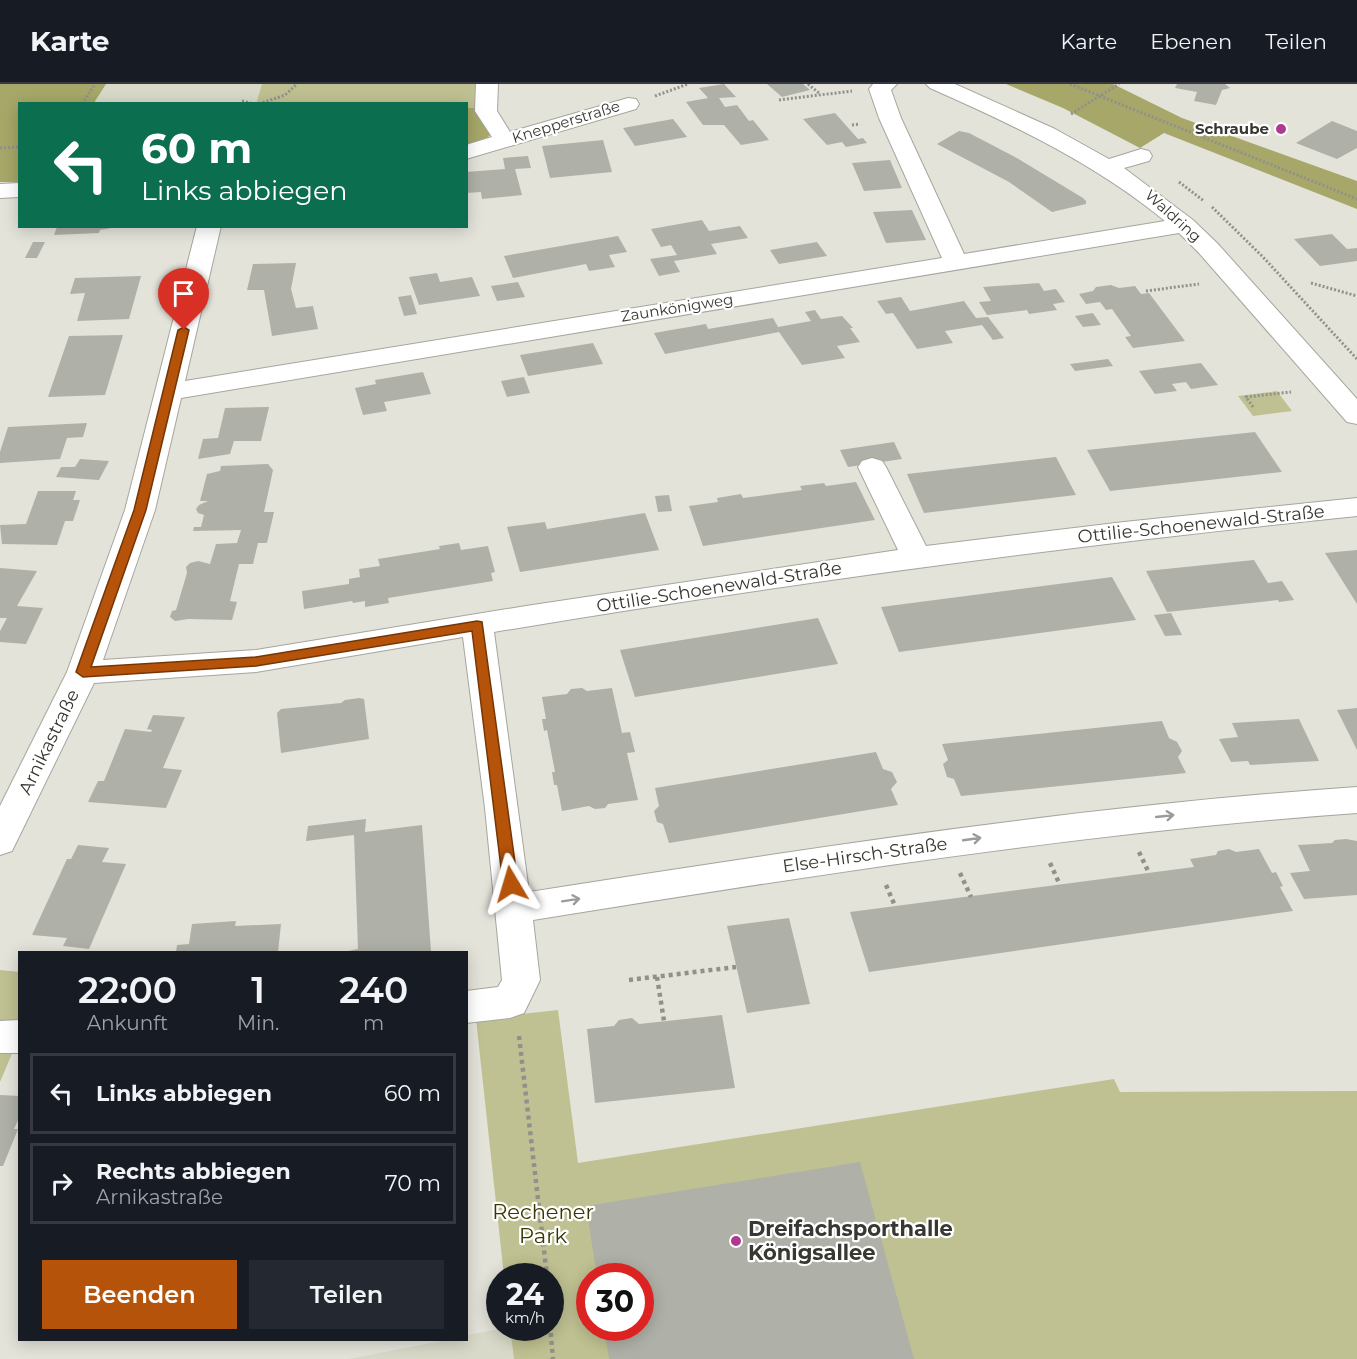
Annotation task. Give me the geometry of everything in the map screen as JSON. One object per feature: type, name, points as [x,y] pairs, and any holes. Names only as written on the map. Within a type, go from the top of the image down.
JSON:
[{"type":"street","name":"Knepperstraße","points":[[487,84],[486,111],[505,141]]},
{"type":"street","points":[[886,84],[880,89],[890,118],[956,262]]},
{"type":"street","name":"Waldring","points":[[937,84],[1048,133],[1108,166],[1138,186],[1185,225],[1357,416]]},
{"type":"street","name":"Knepperstraße","points":[[468,151],[628,104]]},
{"type":"street","points":[[1108,166],[1141,156]]},
{"type":"street","points":[[0,191],[18,190]]},
{"type":"street","name":"Zaunkönigweg","points":[[169,392],[1185,225]]},
{"type":"street","name":"Arnikastraße","points":[[0,841],[83,672],[140,510],[209,228]]},
{"type":"street","points":[[872,467],[916,557]]},
{"type":"street","name":"Ottilie-Schoenewald-Straße","points":[[83,672],[256,661],[916,557],[1124,531],[1357,507]]},
{"type":"street","points":[[468,1007],[510,1002],[520,980],[514,909],[477,625]]},
{"type":"street","name":"Else-Hirsch-Straße","points":[[514,909],[808,862],[1030,831],[1291,804],[1357,800]]},
{"type":"street","points":[[0,1037],[18,1036]]},
{"type":"path","points":[[83,102],[94,84]]},
{"type":"path","points":[[267,102],[280,99],[293,90],[297,84]]},
{"type":"path","points":[[808,84],[821,95]]},
{"type":"path","points":[[1070,84],[1357,199]]},
{"type":"path","points":[[1067,116],[1102,97],[1119,84]]},
{"type":"path","points":[[779,100],[862,89]]},
{"type":"path","points":[[242,100],[248,102]]},
{"type":"path","points":[[0,148],[18,147]]},
{"type":"path","points":[[1311,283],[1357,296]]},
{"type":"path","points":[[1146,291],[1199,284]]},
{"type":"path","points":[[1253,406],[1246,398],[1291,392]]},
{"type":"path","points":[[1057,879],[1060,885]]},
{"type":"path","points":[[629,980],[736,967]]},
{"type":"path","points":[[657,976],[664,1021]]},
{"type":"path","points":[[510,1002],[517,1021],[545,1263]]},
{"type":"path","points":[[551,1341],[553,1359]]},
{"type":"shaded area","points":[[106,84],[262,84],[256,102],[95,102]]},
{"type":"shaded area","points":[[486,1332],[486,1341],[512,1341],[514,1359],[349,1359],[441,1341],[468,1341],[468,1335]]},
{"type":"green space","points":[[0,84],[106,84],[95,102],[18,102],[18,182],[0,182]]},
{"type":"green space","points":[[262,84],[482,84],[477,108],[468,108],[468,102],[257,102]]},
{"type":"green space","points":[[1006,84],[1113,84],[1182,118],[1357,181],[1357,209],[1164,133],[1140,148],[1063,108]]},
{"type":"green space","points":[[468,108],[477,108],[491,134],[485,140],[468,145]]},
{"type":"green space","points":[[1277,391],[1292,411],[1253,416],[1238,396]]},
{"type":"green space","points":[[0,970],[18,972],[18,1039],[0,1082]]},
{"type":"green space","name":"Rechener Park","points":[[558,1010],[578,1163],[1114,1079],[1120,1092],[1357,1091],[1357,1359],[514,1359],[512,1341],[564,1341],[564,1263],[503,1263],[476,1019]]},
{"type":"building","points":[[724,84],[736,97],[719,98],[725,107],[737,105],[749,121],[753,120],[769,140],[741,145],[724,125],[703,125],[686,102],[708,98],[699,88]]},
{"type":"building","points":[[767,84],[803,84],[810,90],[782,97]]},
{"type":"building","points":[[1177,84],[1225,84],[1230,88],[1222,90],[1216,105],[1194,101],[1197,92],[1175,88]]},
{"type":"building","points":[[835,113],[858,139],[863,138],[867,143],[846,147],[842,142],[827,145],[803,119]]},
{"type":"building","points":[[673,119],[687,137],[635,146],[623,128]]},
{"type":"building","points":[[1332,121],[1357,131],[1357,148],[1337,159],[1296,143]]},
{"type":"building","points":[[959,131],[969,133],[1015,157],[1083,198],[1086,204],[1052,212],[1009,182],[937,144]]},
{"type":"building","points":[[603,140],[612,172],[550,178],[542,146]]},
{"type":"building","points":[[528,156],[531,168],[515,169],[522,195],[482,199],[481,192],[468,193],[468,172],[505,169],[503,158]]},
{"type":"building","points":[[890,160],[902,188],[864,191],[852,163]]},
{"type":"building","points":[[912,210],[926,240],[886,243],[873,212]]},
{"type":"building","points":[[702,220],[709,231],[740,226],[748,238],[711,244],[717,254],[674,261],[680,272],[659,276],[650,259],[677,255],[671,245],[661,247],[651,229]]},
{"type":"building","points":[[57,228],[112,228],[100,230],[99,233],[54,235]]},
{"type":"building","points":[[1332,234],[1347,249],[1357,248],[1357,261],[1320,266],[1294,239]]},
{"type":"building","points":[[618,236],[627,252],[609,255],[615,267],[589,271],[586,264],[513,278],[504,256]]},
{"type":"building","points":[[33,242],[45,242],[37,258],[25,258]]},
{"type":"building","points":[[817,242],[827,256],[779,264],[770,250]]},
{"type":"building","points":[[296,263],[291,289],[296,308],[313,306],[318,329],[272,336],[264,290],[247,290],[253,264]]},
{"type":"building","points":[[437,273],[440,282],[472,277],[480,296],[419,305],[409,277]]},
{"type":"building","points":[[141,276],[129,319],[77,321],[85,293],[70,294],[75,278]]},
{"type":"building","points":[[518,282],[525,297],[497,301],[491,286]]},
{"type":"building","points":[[1039,283],[1044,291],[1056,289],[1065,302],[1053,304],[1057,310],[1029,314],[1027,310],[987,315],[979,302],[991,301],[983,287]]},
{"type":"building","points":[[1111,285],[1119,288],[1135,286],[1141,294],[1149,293],[1185,341],[1133,348],[1125,337],[1131,336],[1112,309],[1106,310],[1100,302],[1086,304],[1079,294],[1093,291],[1096,287]]},
{"type":"building","points":[[411,295],[417,314],[404,316],[398,297]]},
{"type":"building","points":[[901,297],[910,311],[964,301],[976,318],[988,317],[1004,338],[993,340],[982,325],[945,331],[953,343],[917,349],[893,313],[886,314],[877,301]]},
{"type":"building","points":[[815,310],[821,319],[842,316],[853,328],[850,328],[860,342],[837,346],[845,358],[802,365],[779,332],[665,354],[654,333],[706,324],[708,329],[773,318],[778,327],[811,321],[805,312]]},
{"type":"building","points":[[1093,313],[1101,325],[1083,327],[1075,316]]},
{"type":"building","points":[[123,335],[105,395],[48,397],[69,336]]},
{"type":"building","points":[[593,343],[603,364],[528,376],[520,355]]},
{"type":"building","points":[[1108,359],[1113,366],[1075,371],[1070,364]]},
{"type":"building","points":[[1201,363],[1218,385],[1191,389],[1186,382],[1172,384],[1177,391],[1155,394],[1139,371]]},
{"type":"building","points":[[423,372],[431,394],[384,402],[387,411],[363,415],[355,388],[376,384],[375,380]]},
{"type":"building","points":[[524,377],[530,393],[507,397],[501,381]]},
{"type":"building","points":[[269,407],[261,441],[234,441],[230,454],[198,459],[203,439],[218,438],[225,408]]},
{"type":"building","points":[[87,423],[83,437],[67,438],[60,459],[0,463],[0,452],[8,427]]},
{"type":"building","points":[[1255,432],[1282,472],[1110,491],[1087,450]]},
{"type":"building","points":[[894,442],[902,459],[848,467],[840,450]]},
{"type":"building","points":[[1056,457],[1076,495],[924,513],[907,474]]},
{"type":"building","points":[[80,459],[109,461],[99,480],[56,477],[61,467],[75,467]]},
{"type":"building","points":[[268,464],[273,470],[264,512],[274,512],[267,543],[258,543],[253,564],[239,564],[230,601],[237,602],[232,620],[175,621],[170,617],[172,611],[176,610],[187,573],[186,567],[198,561],[210,564],[216,544],[237,543],[241,530],[193,531],[194,527],[201,527],[204,515],[198,513],[196,509],[208,501],[200,501],[207,474],[220,471],[221,466]]},
{"type":"building","points":[[856,482],[875,520],[703,546],[689,506],[718,502],[717,498],[741,494],[743,498],[802,490],[800,486],[824,483],[826,486]]},
{"type":"building","points":[[38,491],[76,491],[73,500],[80,500],[73,521],[65,521],[57,545],[2,544],[0,525],[26,524]]},
{"type":"building","points":[[669,495],[672,511],[658,512],[655,496]]},
{"type":"building","points":[[645,513],[659,550],[520,572],[507,527],[545,522],[547,529]]},
{"type":"building","points":[[459,543],[461,550],[488,546],[495,572],[491,573],[493,581],[388,598],[389,603],[365,607],[365,601],[353,603],[352,601],[304,609],[302,591],[349,584],[349,579],[360,577],[359,569],[380,566],[378,559],[440,549],[439,546]]},
{"type":"building","points":[[1357,550],[1357,604],[1325,553]]},
{"type":"building","points":[[1254,560],[1268,583],[1282,581],[1294,600],[1167,612],[1146,571]]},
{"type":"building","points":[[0,568],[37,571],[17,606],[43,608],[26,644],[0,642],[0,631],[7,618],[0,618]]},
{"type":"building","points":[[1112,577],[1136,620],[899,652],[881,607]]},
{"type":"building","points":[[1171,613],[1182,635],[1165,636],[1154,615]]},
{"type":"building","points":[[818,618],[838,664],[635,697],[620,650]]},
{"type":"building","points":[[582,688],[587,691],[612,688],[622,733],[630,732],[635,752],[627,753],[638,800],[608,804],[605,808],[595,809],[589,806],[562,811],[557,785],[554,785],[552,772],[555,772],[547,730],[544,731],[542,719],[546,719],[542,697],[567,694],[571,689]]},
{"type":"building","points":[[364,699],[369,739],[281,753],[277,713],[281,709],[341,703],[345,700]]},
{"type":"building","points":[[1357,708],[1357,750],[1337,710]]},
{"type":"building","points":[[153,715],[185,717],[163,768],[182,770],[166,808],[88,802],[98,781],[104,781],[125,729],[151,732],[152,730],[147,729]]},
{"type":"building","points":[[1299,719],[1319,761],[1250,765],[1248,761],[1231,762],[1219,739],[1238,737],[1232,723]]},
{"type":"building","points":[[1162,721],[1169,738],[1177,742],[1182,751],[1178,757],[1186,773],[961,796],[954,779],[947,777],[943,764],[948,760],[942,744]]},
{"type":"building","points":[[876,752],[883,769],[892,772],[897,782],[891,789],[898,805],[669,843],[663,824],[657,822],[654,811],[659,806],[655,788]]},
{"type":"building","points":[[366,819],[365,832],[422,825],[431,951],[349,951],[358,949],[354,835],[306,841],[308,826]]},
{"type":"building","points":[[1335,840],[1357,841],[1357,895],[1304,899],[1290,873],[1310,871],[1298,845],[1332,843]]},
{"type":"building","points":[[78,845],[109,848],[102,862],[126,864],[89,949],[63,946],[67,938],[32,935],[67,859],[71,859]]},
{"type":"building","points":[[1229,849],[1236,852],[1259,849],[1272,873],[1276,872],[1283,886],[1280,887],[1293,911],[869,972],[850,912],[1194,867],[1190,859],[1216,855],[1218,851]]},
{"type":"building","points":[[789,918],[810,1004],[747,1013],[727,926]]},
{"type":"building","points":[[236,921],[235,926],[281,924],[278,951],[176,951],[177,945],[189,944],[192,924]]},
{"type":"building","points":[[722,1015],[735,1088],[595,1103],[587,1029],[614,1026],[619,1020],[632,1018],[639,1024]]},
{"type":"building","points":[[0,1095],[18,1096],[18,1120],[14,1129],[18,1129],[3,1166],[0,1166]]},
{"type":"building","name":"Dreifachsporthalle Königsallee","points":[[860,1162],[914,1359],[609,1359],[606,1341],[654,1341],[654,1263],[595,1263],[586,1206]]},
{"type":"place","name":"Schraube","points":[[1281,129]]},
{"type":"place","name":"Dreifachsporthalle Königsallee","points":[[736,1241]]},
{"type":"route","points":[[184,330],[140,510],[83,672],[256,661],[477,625],[511,884]]}]
